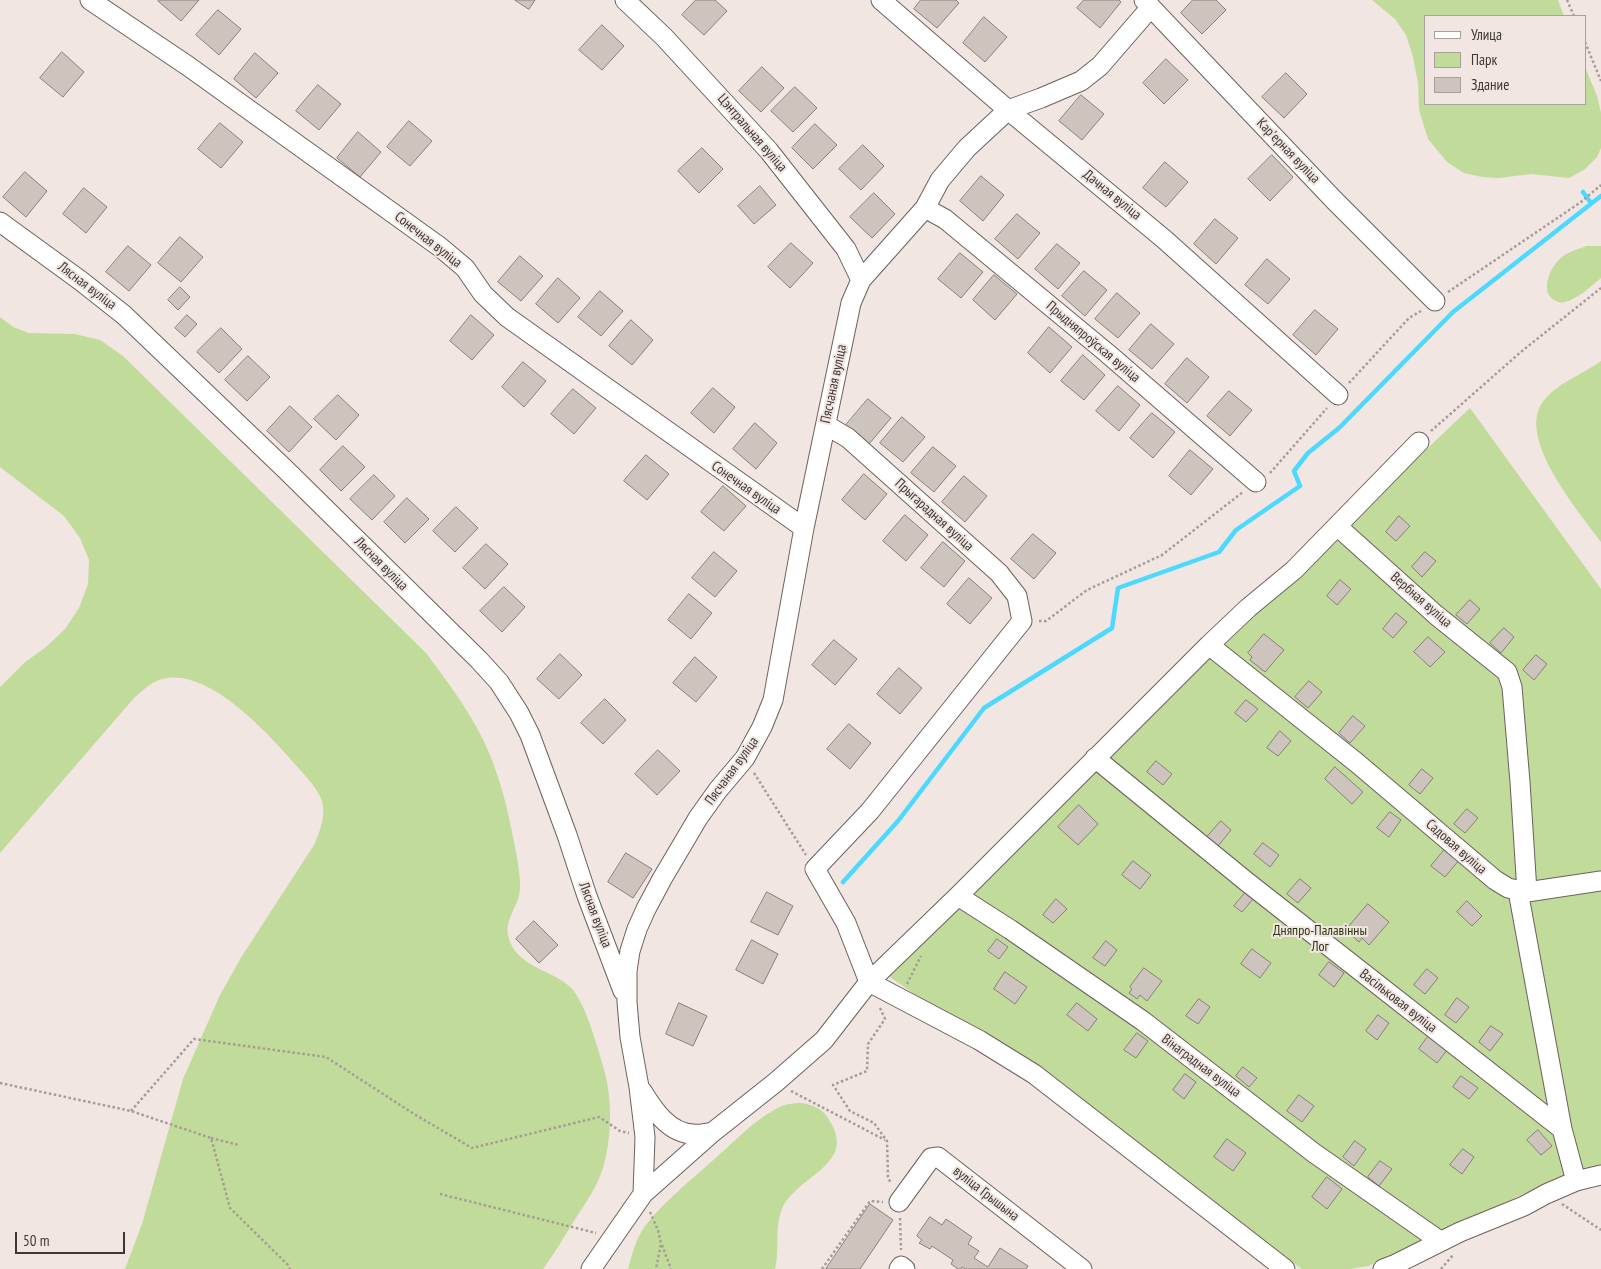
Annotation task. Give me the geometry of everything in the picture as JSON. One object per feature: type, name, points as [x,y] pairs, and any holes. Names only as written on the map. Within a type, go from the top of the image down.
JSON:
[{"type":"street","name":"Сонечная вуліца","points":[[90,0],[188,66],[440,247],[465,268],[484,294],[507,317],[804,528]]},
{"type":"street","name":"Цэнтральная вуліца","points":[[625,0],[664,37],[769,151],[846,250],[861,280]]},
{"type":"street","name":"Дачная вуліца","points":[[881,0],[1008,110],[1164,239],[1338,395]]},
{"type":"street","points":[[1008,110],[1081,82],[1100,66],[1147,4]]},
{"type":"street","name":"Карʼерная вуліца","points":[[1147,4],[1434,302]]},
{"type":"street","name":"Пясчаная вуліца","points":[[643,1194],[645,1137],[630,1037],[627,1002],[627,971],[630,951],[646,909],[698,818],[744,758],[762,727],[773,700],[804,528],[851,303],[861,280],[925,208],[940,180],[961,155],[1008,110]]},
{"type":"street","name":"Прыдняпроўская вуліца","points":[[925,208],[945,219],[982,249],[1107,353],[1256,482]]},
{"type":"street","name":"Лясная вуліца","points":[[0,222],[124,315],[286,469],[479,660],[498,682],[519,714],[536,751],[627,1002]]},
{"type":"street","name":"Прыгарадная вуліца","points":[[826,425],[848,438],[999,572],[1017,596],[1022,621]]},
{"type":"street","points":[[591,1269],[643,1194],[824,1040],[869,982],[958,896],[1208,645],[1248,608],[1294,570],[1419,442]]},
{"type":"street","name":"Вербная вуліца","points":[[1337,526],[1436,615],[1507,672],[1512,687],[1516,724],[1523,891]]},
{"type":"street","points":[[1022,621],[870,811],[815,869],[846,923],[869,982],[979,1040],[1034,1074],[1285,1269]]},
{"type":"street","name":"Садовая вуліца","points":[[1208,645],[1357,763],[1494,880],[1508,888],[1523,891]]},
{"type":"street","name":"Васільковая вуліца","points":[[1095,758],[1247,882],[1562,1129]]},
{"type":"street","points":[[1576,1181],[1562,1129],[1523,891],[1601,881]]},
{"type":"street","name":"Вінаградная вуліца","points":[[958,896],[1011,930],[1143,1021],[1314,1153],[1440,1242]]},
{"type":"street","points":[[639,1087],[656,1113],[678,1131],[694,1134],[714,1132]]},
{"type":"street","name":"вуліца Грышына","points":[[899,1202],[931,1158],[938,1157],[1082,1269]]},
{"type":"street","points":[[1383,1269],[1478,1225],[1503,1216],[1576,1181],[1601,1175]]},
{"type":"path","points":[[1567,0],[1574,15]]},
{"type":"path","points":[[1586,44],[1601,81]]},
{"type":"path","points":[[1022,621],[1046,621],[1087,590],[1162,555],[1256,482],[1268,475],[1409,318],[1581,202],[1601,185]]},
{"type":"path","points":[[1419,442],[1522,351],[1601,288]]},
{"type":"path","points":[[744,758],[815,869]]},
{"type":"path","points":[[902,1268],[899,1202],[888,1177],[887,1141],[874,1123],[850,1111],[833,1085],[867,1071],[868,1044],[900,997],[921,956]]},
{"type":"path","points":[[869,982],[885,1019]]},
{"type":"path","points":[[131,1111],[194,1039],[326,1057],[414,1114],[472,1148],[599,1117],[620,1131],[645,1137]]},
{"type":"path","points":[[0,1083],[131,1111],[211,1138],[239,1145]]},
{"type":"path","points":[[798,1095],[887,1141]]},
{"type":"path","points":[[211,1138],[230,1208],[290,1269]]},
{"type":"path","points":[[440,1194],[613,1237]]},
{"type":"path","points":[[643,1194],[671,1269]]},
{"type":"path","points":[[1546,1194],[1601,1230]]},
{"type":"path","points":[[822,1269],[870,1201],[899,1202]]},
{"type":"path","points":[[656,1269],[661,1244]]},
{"type":"green space","points":[[1372,0],[1558,0],[1564,15],[1424,15],[1424,105],[1586,105],[1586,69],[1597,96],[1601,113],[1601,148],[1597,157],[1585,169],[1569,178],[1531,174],[1499,178],[1482,177],[1464,173],[1447,162],[1428,139],[1419,110],[1418,83],[1413,57],[1406,35],[1395,19]]},
{"type":"green space","points":[[1587,246],[1601,246],[1601,278],[1575,298],[1562,302],[1554,300],[1547,291],[1547,285],[1554,266],[1565,255]]},
{"type":"green space","points":[[0,317],[13,327],[29,333],[75,334],[100,340],[123,356],[426,653],[453,690],[477,728],[490,755],[500,783],[519,868],[519,895],[509,922],[508,935],[512,946],[519,955],[527,962],[565,983],[577,996],[585,1011],[593,1034],[609,1093],[609,1136],[603,1168],[594,1189],[543,1269],[125,1269],[142,1224],[183,1079],[220,995],[242,956],[314,845],[322,823],[323,806],[316,789],[276,743],[263,729],[231,702],[214,690],[196,682],[179,678],[162,679],[150,684],[134,698],[0,853],[0,687],[24,663],[46,647],[65,629],[79,608],[88,584],[89,560],[80,538],[64,516],[0,467]]},
{"type":"green space","points":[[1601,361],[1601,542],[1554,476],[1544,456],[1538,436],[1536,418],[1542,403],[1554,390]]},
{"type":"green space","name":"Дняпро-Палавінны Лог","points":[[1470,408],[1601,589],[1601,1168],[1541,1186],[1368,1266],[1350,1269],[1302,1269],[886,974],[1244,622]]},
{"type":"green space","points":[[803,1103],[817,1108],[827,1116],[837,1139],[835,1151],[820,1170],[798,1188],[782,1209],[778,1224],[775,1269],[628,1269],[642,1231],[671,1197],[746,1130],[767,1114],[781,1106]]},
{"type":"building","points":[[159,0],[199,0],[181,21]]},
{"type":"building","points":[[515,0],[535,0],[529,9]]},
{"type":"building","points":[[696,0],[715,0],[727,11],[704,35],[682,15]]},
{"type":"building","points":[[921,0],[956,0],[959,3],[937,28],[914,9]]},
{"type":"building","points":[[1084,0],[1119,0],[1121,2],[1100,28],[1077,8]]},
{"type":"building","points":[[1193,0],[1216,0],[1226,10],[1202,34],[1181,13]]},
{"type":"building","points":[[218,10],[241,29],[219,55],[196,35]]},
{"type":"building","points":[[984,17],[1007,37],[985,62],[963,43]]},
{"type":"building","points":[[602,25],[624,46],[602,70],[579,50]]},
{"type":"building","points":[[62,52],[84,72],[63,97],[40,78]]},
{"type":"building","points":[[255,53],[278,73],[256,98],[234,79]]},
{"type":"building","points":[[1166,59],[1188,80],[1164,104],[1143,83]]},
{"type":"building","points":[[762,67],[784,88],[761,112],[739,91]]},
{"type":"building","points":[[1286,73],[1307,94],[1284,118],[1262,97]]},
{"type":"building","points":[[318,85],[341,104],[319,130],[296,111]]},
{"type":"building","points":[[795,87],[817,108],[793,132],[771,111]]},
{"type":"building","points":[[1081,95],[1104,114],[1082,140],[1059,121]]},
{"type":"building","points":[[409,121],[432,141],[410,166],[387,147]]},
{"type":"building","points":[[220,123],[243,142],[221,168],[198,149]]},
{"type":"building","points":[[815,124],[837,145],[813,169],[792,148]]},
{"type":"building","points":[[358,132],[381,152],[360,177],[337,158]]},
{"type":"building","points":[[863,145],[884,166],[861,190],[839,169]]},
{"type":"building","points":[[702,148],[723,169],[699,193],[678,171]]},
{"type":"building","points":[[1272,155],[1293,177],[1270,201],[1248,179]]},
{"type":"building","points":[[1165,162],[1188,182],[1166,207],[1143,188]]},
{"type":"building","points":[[25,172],[47,191],[26,217],[3,197]]},
{"type":"building","points":[[981,176],[1004,195],[983,221],[960,201]]},
{"type":"building","points":[[760,186],[776,205],[754,224],[738,206]]},
{"type":"building","points":[[84,188],[107,207],[86,233],[63,214]]},
{"type":"building","points":[[874,193],[895,214],[872,238],[850,217]]},
{"type":"building","points":[[1017,214],[1040,233],[1018,259],[995,239]]},
{"type":"building","points":[[1215,219],[1238,238],[1216,264],[1194,244]]},
{"type":"building","points":[[180,237],[203,257],[181,282],[158,263]]},
{"type":"building","points":[[791,243],[813,263],[790,288],[768,267]]},
{"type":"building","points":[[1057,244],[1080,263],[1058,289],[1035,269]]},
{"type":"building","points":[[128,246],[151,265],[129,291],[106,272]]},
{"type":"building","points":[[960,253],[983,272],[961,298],[938,279]]},
{"type":"building","points":[[520,256],[543,276],[521,301],[498,282]]},
{"type":"building","points":[[1267,259],[1290,279],[1268,304],[1245,285]]},
{"type":"building","points":[[1084,271],[1107,290],[1085,316],[1062,296]]},
{"type":"building","points":[[994,275],[1017,294],[995,320],[973,300]]},
{"type":"building","points":[[558,278],[580,298],[558,323],[536,304]]},
{"type":"building","points":[[180,287],[190,297],[178,310],[168,300]]},
{"type":"building","points":[[600,291],[623,311],[601,336],[578,317]]},
{"type":"building","points":[[1117,293],[1140,313],[1118,338],[1095,319]]},
{"type":"building","points":[[1315,310],[1338,329],[1316,355],[1293,335]]},
{"type":"building","points":[[187,315],[197,324],[185,337],[175,328]]},
{"type":"building","points":[[471,315],[494,335],[472,360],[450,341]]},
{"type":"building","points":[[631,320],[653,340],[632,365],[609,346]]},
{"type":"building","points":[[1151,324],[1174,344],[1152,369],[1129,350]]},
{"type":"building","points":[[1049,327],[1072,347],[1050,373],[1028,353]]},
{"type":"building","points":[[221,328],[242,349],[219,373],[197,352]]},
{"type":"building","points":[[1083,355],[1105,375],[1084,400],[1061,381]]},
{"type":"building","points":[[248,356],[270,377],[247,401],[225,380]]},
{"type":"building","points":[[1187,358],[1209,377],[1187,403],[1165,384]]},
{"type":"building","points":[[523,362],[546,381],[524,407],[502,387]]},
{"type":"building","points":[[1118,386],[1140,405],[1119,431],[1096,411]]},
{"type":"building","points":[[713,388],[735,407],[714,433],[691,413]]},
{"type":"building","points":[[573,389],[596,408],[574,434],[551,414]]},
{"type":"building","points":[[1229,391],[1252,410],[1230,436],[1207,416]]},
{"type":"building","points":[[338,395],[359,415],[336,440],[314,419]]},
{"type":"building","points":[[868,399],[891,418],[869,444],[846,425]]},
{"type":"building","points":[[290,406],[312,427],[289,452],[267,431]]},
{"type":"building","points":[[1152,413],[1175,432],[1153,458],[1130,438]]},
{"type":"building","points":[[902,417],[925,437],[903,462],[880,443]]},
{"type":"building","points":[[755,423],[777,443],[756,469],[733,449]]},
{"type":"building","points":[[343,446],[365,467],[341,491],[320,470]]},
{"type":"building","points":[[933,447],[956,466],[934,492],[911,473]]},
{"type":"building","points":[[1190,450],[1213,469],[1191,495],[1169,476]]},
{"type":"building","points":[[646,455],[669,474],[647,500],[624,481]]},
{"type":"building","points":[[864,474],[887,494],[865,520],[842,500]]},
{"type":"building","points":[[374,475],[395,496],[372,520],[350,499]]},
{"type":"building","points":[[964,476],[987,496],[965,522],[942,502]]},
{"type":"building","points":[[723,486],[746,506],[724,531],[701,512]]},
{"type":"building","points":[[407,498],[429,519],[405,543],[384,522]]},
{"type":"building","points":[[456,507],[478,528],[455,552],[433,531]]},
{"type":"building","points":[[905,515],[928,535],[906,561],[883,541]]},
{"type":"building","points":[[1399,516],[1410,526],[1396,541],[1386,532]]},
{"type":"building","points":[[1033,534],[1056,553],[1034,579],[1011,559]]},
{"type":"building","points":[[943,542],[965,561],[944,587],[921,568]]},
{"type":"building","points":[[486,544],[508,564],[485,589],[463,568]]},
{"type":"building","points":[[714,552],[737,571],[715,597],[692,578]]},
{"type":"building","points":[[1425,552],[1436,561],[1422,577],[1412,567]]},
{"type":"building","points":[[969,578],[992,598],[970,624],[947,604]]},
{"type":"building","points":[[1340,580],[1351,589],[1337,605],[1327,596]]},
{"type":"building","points":[[504,587],[525,607],[502,632],[480,611]]},
{"type":"building","points":[[689,594],[712,613],[691,639],[668,620]]},
{"type":"building","points":[[1470,600],[1480,609],[1467,624],[1456,615]]},
{"type":"building","points":[[1396,613],[1407,622],[1393,638],[1383,629]]},
{"type":"building","points":[[1504,628],[1514,637],[1501,653],[1490,643]]},
{"type":"building","points":[[1264,634],[1284,650],[1265,672],[1250,660],[1252,657],[1248,653]]},
{"type":"building","points":[[1428,637],[1445,652],[1430,667],[1414,652]]},
{"type":"building","points":[[834,640],[857,659],[835,685],[812,665]]},
{"type":"building","points":[[560,654],[582,675],[559,699],[537,679]]},
{"type":"building","points":[[1536,655],[1547,664],[1534,680],[1523,670]]},
{"type":"building","points":[[695,657],[717,677],[696,702],[673,683]]},
{"type":"building","points":[[899,668],[922,688],[900,714],[877,694]]},
{"type":"building","points":[[1309,681],[1322,692],[1308,708],[1295,697]]},
{"type":"building","points":[[605,699],[626,720],[603,744],[581,723]]},
{"type":"building","points":[[1246,700],[1258,709],[1246,722],[1235,713]]},
{"type":"building","points":[[1353,716],[1365,726],[1350,743],[1339,733]]},
{"type":"building","points":[[849,724],[871,743],[850,769],[827,749]]},
{"type":"building","points":[[1280,731],[1291,741],[1278,756],[1267,748]]},
{"type":"building","points":[[658,750],[680,771],[657,795],[635,774]]},
{"type":"building","points":[[1156,761],[1172,774],[1163,785],[1147,772]]},
{"type":"building","points":[[1335,767],[1363,792],[1352,804],[1325,779]]},
{"type":"building","points":[[1422,769],[1433,778],[1420,794],[1409,785]]},
{"type":"building","points":[[1079,805],[1098,824],[1078,845],[1058,827]]},
{"type":"building","points":[[1467,809],[1478,818],[1465,833],[1454,824]]},
{"type":"building","points":[[1390,812],[1401,820],[1389,837],[1377,828]]},
{"type":"building","points":[[1221,821],[1231,830],[1218,846],[1207,837]]},
{"type":"building","points":[[1263,843],[1279,855],[1270,867],[1254,854]]},
{"type":"building","points":[[1446,848],[1460,859],[1445,877],[1431,866]]},
{"type":"building","points":[[626,853],[652,869],[633,898],[608,882]]},
{"type":"building","points":[[1133,861],[1151,875],[1140,889],[1122,875]]},
{"type":"building","points":[[1300,879],[1311,888],[1298,903],[1287,894]]},
{"type":"building","points":[[767,892],[793,906],[778,935],[751,922]]},
{"type":"building","points":[[1246,892],[1253,899],[1242,912],[1234,906]]},
{"type":"building","points":[[1056,899],[1067,909],[1053,923],[1043,915]]},
{"type":"building","points":[[1467,901],[1482,916],[1472,926],[1457,912]]},
{"type":"building","points":[[1368,904],[1389,922],[1369,945],[1362,938],[1359,942],[1346,930]]},
{"type":"building","points":[[534,921],[558,945],[539,963],[516,939]]},
{"type":"building","points":[[997,939],[1008,947],[999,959],[988,951]]},
{"type":"building","points":[[752,940],[778,954],[763,984],[736,970]]},
{"type":"building","points":[[1106,941],[1117,950],[1105,966],[1093,958]]},
{"type":"building","points":[[1252,949],[1271,963],[1260,978],[1241,964]]},
{"type":"building","points":[[1329,962],[1344,973],[1334,987],[1319,975]]},
{"type":"building","points":[[1144,968],[1162,981],[1147,1001],[1140,995],[1137,999],[1129,993],[1132,989],[1130,987]]},
{"type":"building","points":[[1427,969],[1438,978],[1425,994],[1414,985]]},
{"type":"building","points":[[1005,972],[1027,987],[1015,1004],[994,989]]},
{"type":"building","points":[[1457,998],[1469,1007],[1456,1023],[1445,1015]]},
{"type":"building","points":[[1199,999],[1210,1007],[1198,1024],[1186,1016]]},
{"type":"building","points":[[679,1003],[707,1016],[693,1046],[666,1034]]},
{"type":"building","points":[[1077,1003],[1097,1019],[1088,1031],[1067,1015]]},
{"type":"building","points":[[1378,1015],[1389,1023],[1377,1040],[1366,1031]]},
{"type":"building","points":[[1491,1026],[1503,1034],[1490,1051],[1479,1042]]},
{"type":"building","points":[[1137,1033],[1148,1041],[1136,1058],[1124,1050]]},
{"type":"building","points":[[1429,1035],[1448,1049],[1437,1063],[1419,1049]]},
{"type":"building","points":[[1243,1067],[1257,1078],[1249,1087],[1236,1076]]},
{"type":"building","points":[[1185,1074],[1196,1082],[1184,1099],[1173,1090]]},
{"type":"building","points":[[1461,1076],[1478,1088],[1469,1099],[1453,1087]]},
{"type":"building","points":[[1299,1095],[1314,1106],[1302,1122],[1287,1111]]},
{"type":"building","points":[[1538,1130],[1552,1146],[1541,1155],[1527,1140]]},
{"type":"building","points":[[1227,1139],[1246,1153],[1233,1171],[1214,1157]]},
{"type":"building","points":[[1355,1141],[1366,1149],[1354,1166],[1343,1157]]},
{"type":"building","points":[[1463,1149],[1474,1157],[1462,1174],[1450,1165]]},
{"type":"building","points":[[1380,1161],[1392,1169],[1379,1186],[1368,1177]]},
{"type":"building","points":[[1327,1177],[1342,1189],[1327,1209],[1312,1197]]},
{"type":"building","points":[[870,1204],[893,1220],[860,1269],[826,1269]]},
{"type":"building","points":[[930,1217],[942,1225],[946,1219],[972,1237],[968,1244],[979,1251],[974,1258],[988,1267],[1000,1248],[1028,1266],[1026,1269],[965,1269],[962,1267],[958,1269],[951,1264],[953,1260],[932,1246],[930,1249],[919,1243],[922,1240],[917,1236]]},
{"type":"waterway","points":[[1583,192],[1591,203]]},
{"type":"waterway","points":[[843,882],[898,821],[984,708],[1112,628],[1118,588],[1219,552],[1236,530],[1300,486],[1294,471],[1308,453],[1339,428],[1453,312],[1601,196]]}]
